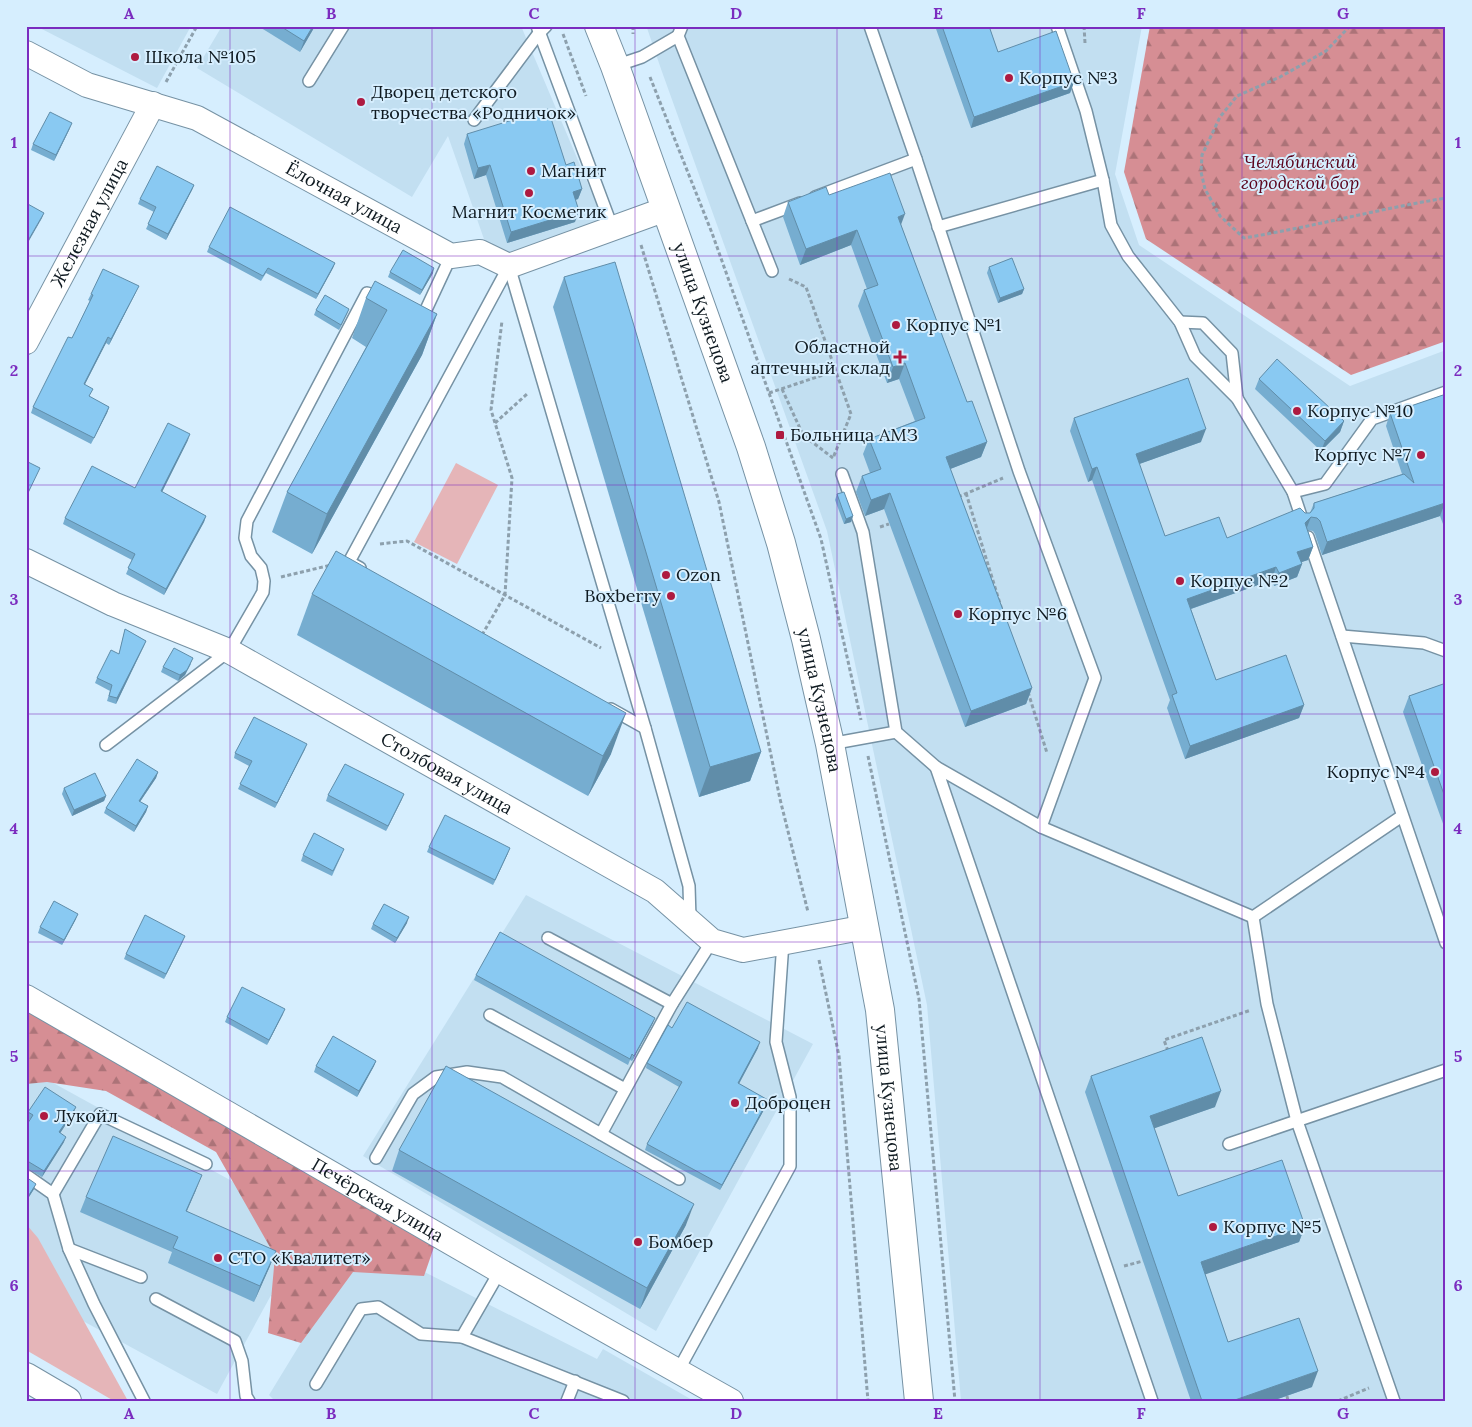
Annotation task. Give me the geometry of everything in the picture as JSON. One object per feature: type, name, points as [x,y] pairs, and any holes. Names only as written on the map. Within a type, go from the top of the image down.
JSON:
[{"type":"street","name":"улица Кузнецова","points":[[599,26],[748,438],[781,542],[806,639],[830,744],[866,927],[880,1010],[919,1401]]},
{"type":"street","name":"Ёлочная улица","points":[[26,53],[87,85],[197,118],[451,256]]},
{"type":"street","name":"Железная улица","points":[[26,342],[153,104]]},
{"type":"street","points":[[451,256],[480,252],[509,266],[666,209]]},
{"type":"street","name":"Столбовая улица","points":[[26,561],[113,604],[229,651],[655,891],[712,941],[743,950],[866,927]]},
{"type":"street","name":"Печёрская улица","points":[[26,997],[500,1271],[731,1401]]},
{"type":"street","points":[[26,1378],[67,1401]]},
{"type":"lane","points":[[309,81],[343,26]]},
{"type":"lane","points":[[870,26],[1020,472],[1095,678],[1041,827]]},
{"type":"lane","points":[[1057,26],[1086,111],[1103,180],[1111,225],[1128,256],[1180,322],[1195,356],[1237,398],[1293,492],[1302,518]]},
{"type":"lane","points":[[474,120],[541,28]]},
{"type":"lane","points":[[541,28],[622,224]]},
{"type":"lane","points":[[615,66],[642,56],[680,31],[772,271]]},
{"type":"lane","points":[[752,221],[916,159]]},
{"type":"lane","points":[[938,227],[1103,180]]},
{"type":"lane","points":[[408,308],[424,314],[451,256]]},
{"type":"lane","points":[[509,266],[646,728],[689,886],[690,921]]},
{"type":"lane","points":[[374,576],[349,562],[509,266]]},
{"type":"lane","points":[[106,745],[229,651],[263,592],[264,580],[261,568],[251,556],[245,538],[247,521],[368,293],[392,302]]},
{"type":"lane","points":[[1180,322],[1203,323],[1232,353],[1237,398]]},
{"type":"lane","points":[[1293,492],[1325,484],[1372,419],[1446,392]]},
{"type":"lane","points":[[842,474],[863,532],[896,732],[936,767],[1041,827],[1253,917]]},
{"type":"lane","points":[[1308,537],[1446,942]]},
{"type":"lane","points":[[1342,636],[1424,642],[1446,650]]},
{"type":"lane","points":[[602,704],[646,728]]},
{"type":"lane","points":[[830,744],[896,732]]},
{"type":"lane","points":[[936,767],[1152,1401]]},
{"type":"lane","points":[[1253,917],[1402,816]]},
{"type":"lane","points":[[1253,917],[1267,1004],[1296,1121],[1394,1401]]},
{"type":"lane","points":[[548,938],[672,1004]]},
{"type":"lane","points":[[600,1134],[672,1004],[712,941]]},
{"type":"lane","points":[[678,1371],[790,1166],[790,1097],[776,1042],[783,942]]},
{"type":"lane","points":[[490,1015],[625,1088]]},
{"type":"lane","points":[[1229,1144],[1446,1070]]},
{"type":"lane","points":[[376,1158],[413,1094],[436,1076],[467,1072],[502,1076],[679,1179]]},
{"type":"lane","points":[[53,1194],[100,1114],[206,1164]]},
{"type":"lane","points":[[26,1175],[53,1194],[69,1249],[94,1304],[144,1401]]},
{"type":"lane","points":[[69,1249],[142,1277]]},
{"type":"lane","points":[[462,1337],[500,1271]]},
{"type":"lane","points":[[156,1299],[235,1341],[242,1361],[246,1396],[249,1401]]},
{"type":"lane","points":[[316,1384],[361,1309],[378,1307],[421,1334],[462,1337],[623,1401]]},
{"type":"lane","points":[[567,1401],[575,1381]]},
{"type":"path","points":[[153,104],[197,26]]},
{"type":"path","points":[[560,26],[587,100]]},
{"type":"path","points":[[1350,26],[1326,50],[1280,77],[1237,96],[1220,117],[1202,155],[1200,172],[1205,189],[1220,216],[1244,238],[1296,230],[1371,211],[1446,198]]},
{"type":"path","points":[[622,224],[645,257],[719,502],[780,799],[814,937],[839,1056],[868,1401]]},
{"type":"path","points":[[772,271],[806,287],[851,414],[833,458],[803,435],[782,389]]},
{"type":"path","points":[[481,636],[505,594],[512,478],[491,410],[503,314]]},
{"type":"path","points":[[769,393],[835,371]]},
{"type":"path","points":[[495,423],[542,380]]},
{"type":"path","points":[[950,500],[1020,472]]},
{"type":"path","points":[[966,493],[1004,615]]},
{"type":"path","points":[[357,548],[407,540],[626,661]]},
{"type":"path","points":[[264,580],[349,562]]},
{"type":"path","points":[[1027,690],[1056,784]]},
{"type":"path","points":[[1169,1054],[1164,1040],[1267,1004]]},
{"type":"path","points":[[1338,1401],[1388,1380]]},
{"type":"path","points":[[1286,1396],[1288,1401]]},
{"type":"shaded area","name":"Школа №105","points":[[36,26],[191,26],[157,88]]},
{"type":"shaded area","name":"Дворец детского творчества «Родничок»","points":[[222,26],[521,26],[605,224],[492,262],[448,136],[412,197],[197,68]]},
{"type":"shaded area","points":[[649,26],[1142,26],[1115,174],[1139,245],[1350,386],[1446,350],[1446,1401],[961,1401],[927,1005],[827,531],[661,69],[647,28]]},
{"type":"shaded area","points":[[456,463],[498,485],[457,564],[414,542]]},
{"type":"shaded area","points":[[526,895],[813,1044],[656,1331],[363,1156]]},
{"type":"shaded area","points":[[26,1068],[310,1224],[217,1394],[26,1290]]},
{"type":"shaded area","points":[[26,1224],[38,1238],[128,1401],[114,1401],[26,1350]]},
{"type":"shaded area","points":[[363,1241],[597,1359],[603,1349],[694,1401],[275,1401],[269,1395]]},
{"type":"green space","name":"Челябинский городской бор","points":[[1150,26],[1446,26],[1446,341],[1351,375],[1146,239],[1124,172]]},
{"type":"green space","points":[[26,1011],[435,1244],[424,1276],[353,1272],[301,1343],[268,1333],[275,1256],[216,1152],[106,1091],[47,1082],[26,1084]]},
{"type":"building","points":[[280,26],[313,26],[304,41]]},
{"type":"building","name":"Корпус №3","points":[[942,26],[989,26],[998,52],[1056,31],[1074,82],[974,117]]},
{"type":"building","points":[[548,109],[566,165],[574,162],[582,189],[573,192],[579,211],[511,232],[490,165],[478,168],[467,134]]},
{"type":"building","points":[[50,112],[72,123],[56,155],[33,144]]},
{"type":"building","points":[[157,166],[194,185],[168,234],[148,224],[156,207],[140,199]]},
{"type":"building","points":[[890,173],[905,214],[898,217],[967,402],[972,401],[987,442],[946,457],[1032,688],[971,711],[890,493],[871,500],[862,476],[881,469],[869,439],[925,418],[905,363],[893,367],[864,290],[878,285],[857,230],[806,249],[788,202],[826,187],[829,195]]},
{"type":"building","points":[[26,203],[44,213],[26,244]]},
{"type":"building","points":[[230,207],[335,263],[318,294],[268,268],[263,276],[209,247]]},
{"type":"building","points":[[403,250],[434,268],[422,290],[390,272]]},
{"type":"building","points":[[1012,258],[1024,289],[1000,298],[989,267]]},
{"type":"building","points":[[615,262],[761,752],[710,767],[564,277]]},
{"type":"building","points":[[103,269],[139,286],[111,339],[108,337],[84,384],[93,389],[89,396],[109,407],[94,438],[33,407],[68,337],[72,338],[93,295],[91,294]]},
{"type":"building","points":[[375,281],[437,314],[327,514],[287,492],[387,310],[366,298]]},
{"type":"building","points":[[325,295],[349,309],[341,325],[316,310]]},
{"type":"building","points":[[1277,359],[1344,421],[1325,441],[1259,379]]},
{"type":"building","points":[[1188,378],[1206,429],[1136,454],[1165,536],[1219,517],[1227,538],[1300,508],[1305,513],[1310,513],[1314,508],[1314,503],[1404,474],[1414,483],[1390,413],[1446,394],[1446,505],[1445,503],[1327,542],[1320,521],[1317,518],[1311,517],[1305,523],[1313,547],[1297,552],[1302,564],[1279,573],[1276,567],[1187,599],[1216,680],[1286,655],[1304,705],[1190,746],[1172,695],[1177,693],[1097,467],[1092,469],[1074,418]]},
{"type":"building","points":[[168,423],[190,434],[161,491],[206,516],[166,589],[128,568],[135,554],[65,518],[92,466],[135,488]]},
{"type":"building","points":[[26,461],[40,468],[26,497]]},
{"type":"building","points":[[844,492],[853,516],[846,519],[837,494]]},
{"type":"building","points":[[336,551],[626,713],[603,756],[312,594]]},
{"type":"building","points":[[125,629],[146,641],[117,698],[109,696],[112,685],[97,678],[111,650],[119,654]]},
{"type":"building","points":[[174,648],[193,658],[187,670],[180,675],[163,667]]},
{"type":"building","points":[[1446,683],[1446,800],[1409,696]]},
{"type":"building","points":[[254,717],[307,744],[277,803],[240,784],[252,761],[235,753]]},
{"type":"building","points":[[137,759],[158,772],[139,801],[148,806],[136,826],[106,808]]},
{"type":"building","points":[[345,764],[404,794],[388,826],[328,795]]},
{"type":"building","points":[[95,773],[106,796],[74,810],[64,788]]},
{"type":"building","points":[[445,815],[510,848],[495,880],[429,847]]},
{"type":"building","points":[[314,833],[344,849],[333,871],[303,855]]},
{"type":"building","points":[[54,901],[78,914],[64,940],[40,927]]},
{"type":"building","points":[[384,904],[409,917],[397,938],[373,924]]},
{"type":"building","points":[[145,915],[185,936],[166,974],[126,954]]},
{"type":"building","points":[[500,932],[655,1018],[634,1056],[632,1054],[630,1059],[476,975]]},
{"type":"building","points":[[242,987],[285,1009],[269,1040],[227,1017]]},
{"type":"building","points":[[687,1002],[760,1042],[738,1083],[768,1100],[722,1185],[647,1144],[682,1082],[647,1063],[668,1025],[672,1028]]},
{"type":"building","points":[[333,1036],[376,1061],[359,1091],[316,1066]]},
{"type":"building","name":"Корпус №5","points":[[1202,1037],[1221,1091],[1150,1116],[1178,1196],[1282,1160],[1305,1226],[1201,1262],[1228,1342],[1299,1318],[1318,1371],[1232,1401],[1202,1401],[1091,1076]]},
{"type":"building","points":[[446,1066],[694,1204],[647,1288],[399,1150]]},
{"type":"building","points":[[45,1087],[76,1107],[59,1132],[66,1137],[44,1171],[29,1162],[26,1164],[26,1126],[33,1115],[28,1112]]},
{"type":"building","points":[[113,1136],[202,1175],[186,1211],[276,1251],[260,1286],[173,1248],[178,1237],[86,1197]]},
{"type":"building","points":[[26,1177],[36,1184],[29,1195],[26,1193]]},
{"type":"place","name":"Школа №105","points":[[135,57]]},
{"type":"place","name":"Корпус №3","points":[[1009,78]]},
{"type":"place","name":"Дворец детского творчества «Родничок»","points":[[361,102]]},
{"type":"place","name":"Магнит","points":[[531,171]]},
{"type":"place","name":"Магнит Косметик","points":[[529,193]]},
{"type":"place","name":"Корпус №1","points":[[896,325]]},
{"type":"place","name":"Областной аптечный склад","points":[[900,357]]},
{"type":"place","name":"Корпус №10","points":[[1297,411]]},
{"type":"place","name":"Больница АМЗ","points":[[780,435]]},
{"type":"place","name":"Корпус №7","points":[[1421,455]]},
{"type":"place","name":"Ozon","points":[[666,575]]},
{"type":"place","name":"Корпус №2","points":[[1180,581]]},
{"type":"place","name":"Boxberry","points":[[671,596]]},
{"type":"place","name":"Корпус №6","points":[[958,614]]},
{"type":"place","name":"Корпус №4","points":[[1435,772]]},
{"type":"place","name":"Доброцен","points":[[735,1103]]},
{"type":"place","name":"Лукойл","points":[[44,1116]]},
{"type":"place","name":"Корпус №5","points":[[1213,1227]]},
{"type":"place","name":"Бомбер","points":[[638,1242]]},
{"type":"place","name":"СТО «Квалитет»","points":[[218,1258]]}]
